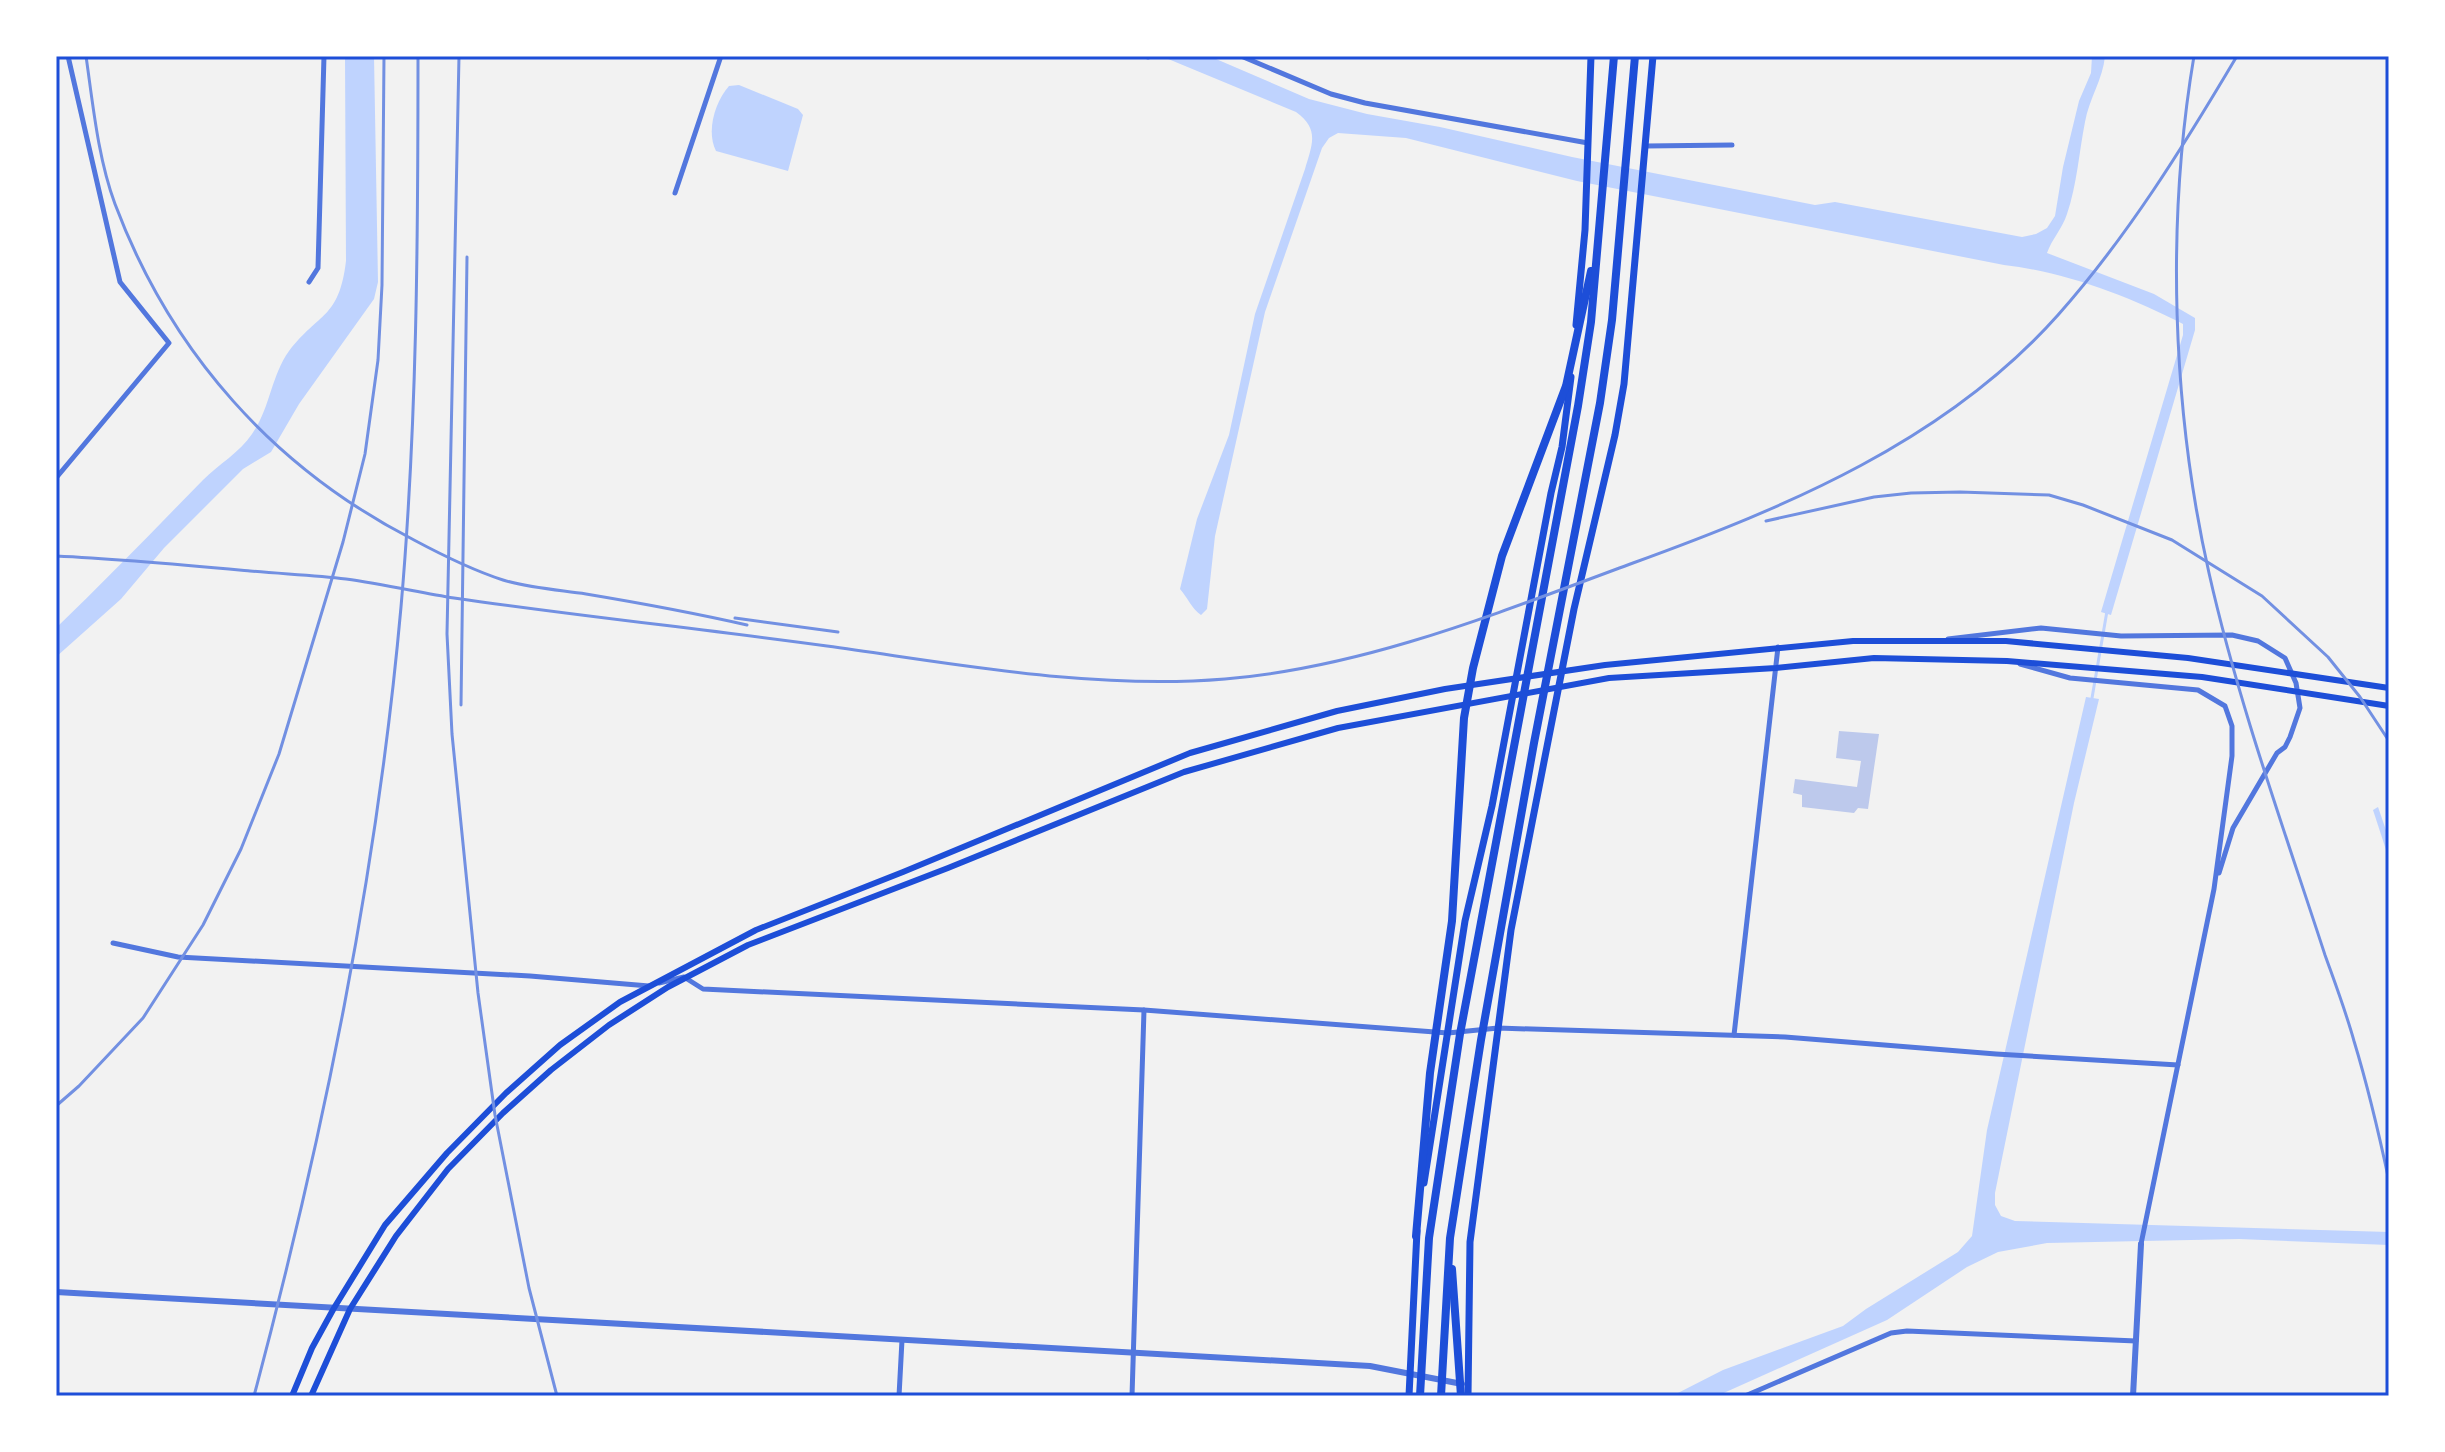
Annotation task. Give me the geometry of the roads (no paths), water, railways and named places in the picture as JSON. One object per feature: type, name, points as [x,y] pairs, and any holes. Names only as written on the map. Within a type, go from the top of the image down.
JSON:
[{"type":"highway","points":[[1420,1396],[1429,1238],[1460,1034],[1578,406],[1591,322],[1614,56]]},
{"type":"highway","points":[[1441,1396],[1450,1238],[1510,875],[1600,403],[1612,320],[1635,56]]},
{"type":"highway","points":[[1416,1236],[1430,1073],[1452,921],[1464,718],[1473,668],[1502,556],[1566,386],[1600,224]]},
{"type":"highway","points":[[1450,1238],[1461,1396]]},
{"type":"main road","points":[[1409,1396],[1416,1236],[1465,921],[1492,806],[1562,447],[1585,230],[1591,56]]},
{"type":"main road","points":[[1470,1396],[1470,1242],[1511,930],[1562,670],[1624,384],[1653,56]]},
{"type":"main road","points":[[292,1396],[312,1348],[385,1225],[447,1153],[506,1093],[560,1045],[620,1002],[756,930],[1190,753],[1337,711],[1445,689],[1605,665],[1853,641],[2006,641],[2188,658],[2389,688]]},
{"type":"main road","points":[[311,1396],[350,1309],[396,1236],[430,1191],[503,1113],[551,1070],[609,1025],[684,977],[786,929],[948,868],[1184,772],[1338,728],[1609,678],[1776,668],[1874,658],[2007,661],[2202,677],[2389,706]]},
{"type":"street","points":[[56,478],[169,343],[120,282],[68,56]]},
{"type":"street","points":[[309,282],[318,268],[324,56]]},
{"type":"street","points":[[675,193],[721,56]]},
{"type":"street","points":[[1241,56],[1331,94],[1365,103],[1588,146]]},
{"type":"street","points":[[1645,146],[1732,145]]},
{"type":"street","points":[[1941,639],[2041,628],[2111,635],[2232,635],[2258,641],[2285,658],[2296,683],[2300,708],[2285,747],[2277,753],[2233,828],[2214,889]]},
{"type":"street","points":[[1734,1035],[1778,647]]},
{"type":"street","points":[[2007,661],[2070,678],[2198,690],[2225,706],[2232,726],[2234,741],[2214,889],[2141,1244],[2133,1396]]},
{"type":"street","points":[[113,943],[178,957],[515,975],[649,986],[684,977],[703,989],[1144,1010],[1448,1033],[1498,1028],[1785,1037],[2178,1065]]},
{"type":"street","points":[[1132,1396],[1144,1010]]},
{"type":"street","points":[[56,1292],[1370,1366],[1469,1385]]},
{"type":"street","points":[[1745,1396],[1891,1333],[1907,1331],[2136,1341]]},
{"type":"street","points":[[899,1396],[902,1340]]},
{"type":"water","points":[[345,56],[374,56],[378,282],[374,299],[299,404],[271,452],[243,469],[164,548],[121,599],[56,657],[56,628],[203,480],[247,441],[263,414],[278,371],[289,351],[333,305],[343,280],[346,261]]},
{"type":"water","points":[[1161,56],[1209,56],[1309,99],[1367,114],[1815,205],[1835,202],[2022,237],[2047,228],[2055,216],[2063,167],[2079,101],[2091,73],[2092,56],[2105,56],[2087,114],[2070,203],[2047,253],[2154,294],[2195,318],[2195,330],[2111,615],[2101,612],[2183,335],[2183,324],[2118,295],[2050,273],[1577,181],[1406,138],[1338,133],[1329,138],[1322,148],[1265,312],[1215,536],[1207,609],[1201,615],[1180,589],[1197,519],[1229,435],[1255,314],[1305,169],[1312,138],[1309,125],[1296,112]]},
{"type":"water","points":[[739,85],[798,109],[803,115],[788,171],[716,151],[712,126],[716,108],[729,86]]},
{"type":"water","points":[[2086,697],[2099,699],[2074,803],[1995,1193],[1995,1205],[2001,1216],[2015,1221],[2389,1232],[2389,1245],[2239,1239],[2047,1243],[1998,1252],[1967,1267],[1887,1320],[1717,1396],[1672,1396],[1723,1370],[1843,1326],[1958,1252],[1972,1236],[1987,1130]]},
{"type":"water","points":[[2378,807],[2389,839],[2389,859],[2373,810]]},
{"type":"waterway","points":[[2092,698],[2107,611]]},
{"type":"railway","points":[[86,56],[104,168],[115,204],[138,258],[197,357],[233,401],[273,441],[316,478],[363,511],[480,572],[523,585],[747,625]]},
{"type":"railway","points":[[56,1106],[143,1018],[203,925],[241,849],[279,754],[343,542],[365,454],[378,360],[382,285],[384,56]]},
{"type":"railway","points":[[254,1396],[325,1103],[362,906],[391,707],[406,538],[413,401],[418,56]]},
{"type":"railway","points":[[459,56],[447,634],[452,734],[478,993],[495,1115],[529,1288],[557,1396]]},
{"type":"railway","points":[[2194,56],[2179,184],[2177,315],[2187,446],[2197,511],[2209,573],[2234,669],[2278,813],[2351,1030],[2389,1181]]},
{"type":"railway","points":[[56,556],[346,579],[501,605],[1075,678],[1125,681],[1225,679],[1330,663],[1483,618],[1691,541],[1806,493],[1915,434],[1966,399],[2014,360],[2084,285],[2175,157],[2237,56]]},
{"type":"railway","points":[[461,705],[467,257]]},
{"type":"railway","points":[[1766,521],[1874,497],[1911,493],[2049,495],[2083,505],[2172,540],[2262,596],[2328,657],[2389,741]]},
{"type":"railway","points":[[735,618],[838,632]]}]
